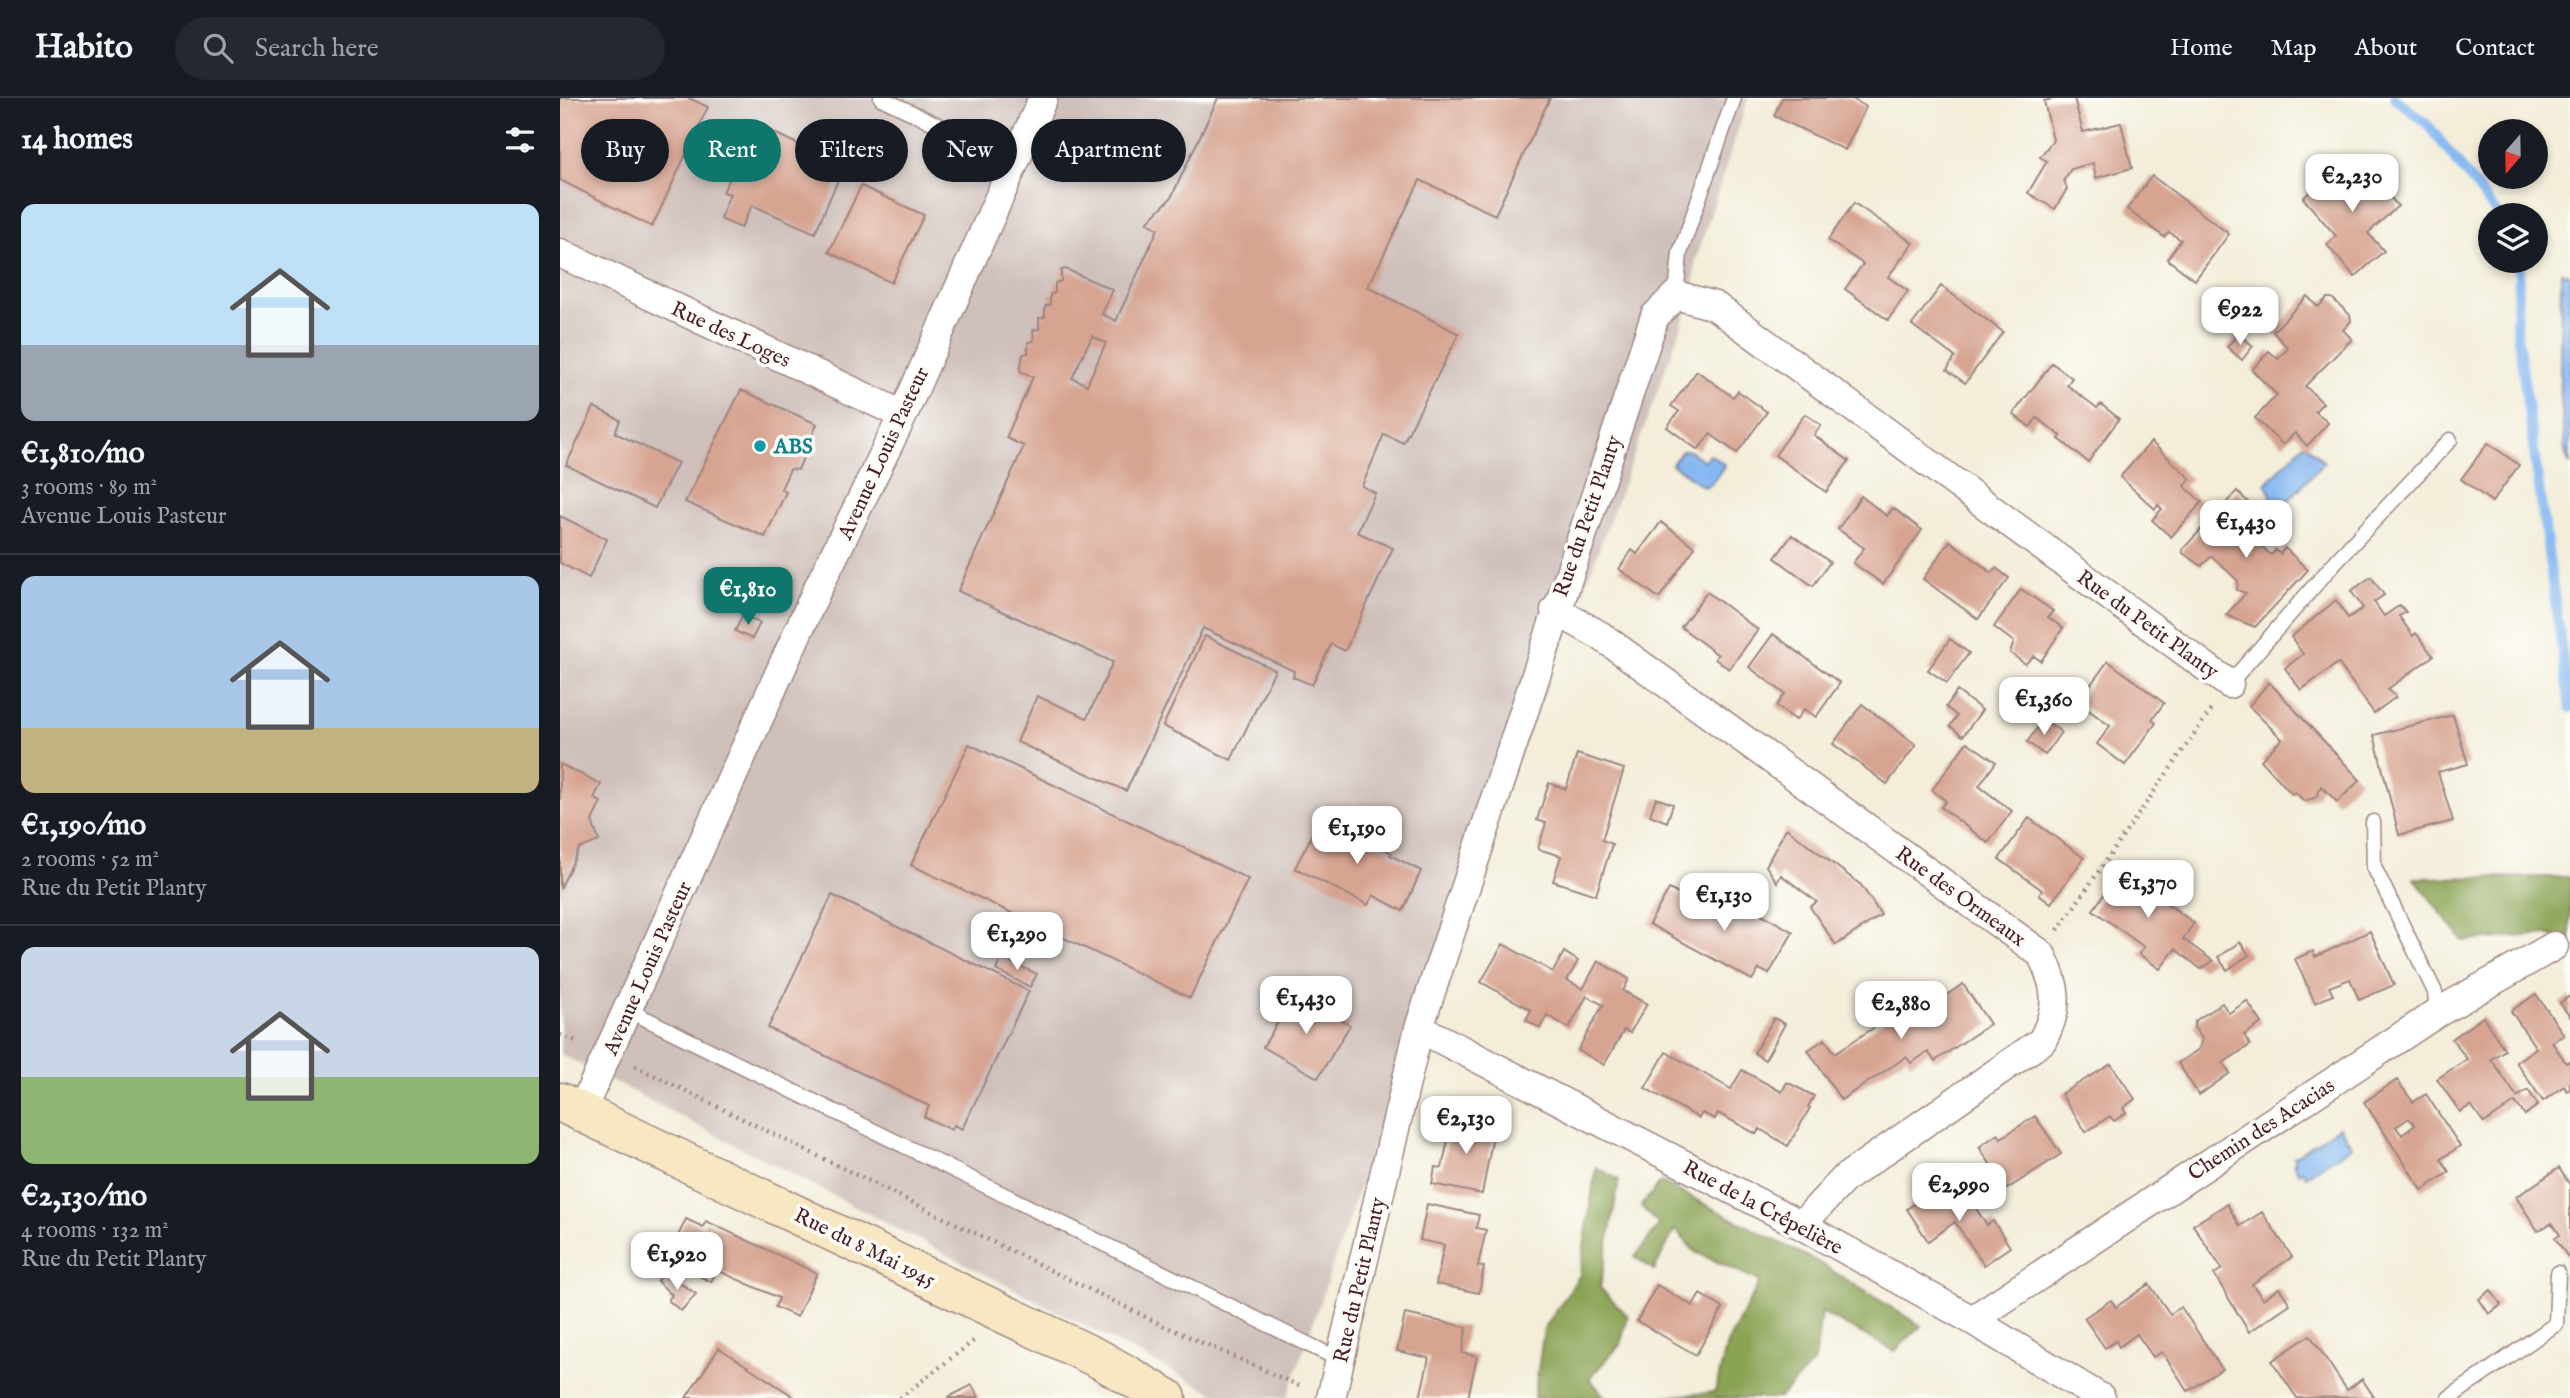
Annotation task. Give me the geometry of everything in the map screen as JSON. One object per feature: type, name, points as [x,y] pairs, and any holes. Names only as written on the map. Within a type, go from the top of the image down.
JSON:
[{"type":"main road","name":"Rue du 8 Mai 1945","points":[[571,1107],[1101,1360],[1167,1398]]},
{"type":"street","name":"Avenue Louis Pasteur","points":[[1017,154],[1043,98]]},
{"type":"street","name":"Avenue Louis Pasteur","points":[[571,1107],[608,1052],[628,1010],[816,592],[903,415],[1005,182]]},
{"type":"street","name":"Rue des Loges","points":[[560,253],[903,415]]},
{"type":"street","name":"Rue du Petit Planty","points":[[1321,1395],[1340,1360],[1419,1028],[1555,610],[1655,317],[1676,295],[1714,306],[2229,684]]},
{"type":"street","name":"Rue des Ormeaux","points":[[1555,610],[1601,636],[2041,954],[2053,978],[2053,1020],[2042,1041],[1845,1178],[1801,1225]]},
{"type":"street","name":"Chemin des Acacias","points":[[1972,1320],[2437,1013],[2554,946]]},
{"type":"street","name":"Rue de la Crêpelière","points":[[1419,1028],[1801,1225],[1972,1320],[2101,1398]]},
{"type":"lane","points":[[881,98],[925,119]]},
{"type":"lane","points":[[1676,295],[1679,253],[1734,98]]},
{"type":"lane","points":[[2229,684],[2337,560],[2450,440]]},
{"type":"lane","points":[[2373,822],[2374,867],[2435,992],[2437,1013]]},
{"type":"lane","points":[[628,1010],[1340,1360]]},
{"type":"lane","points":[[2449,1398],[2556,1324],[2558,1273]]},
{"type":"path","points":[[2041,954],[2229,684]]},
{"type":"path","points":[[608,1052],[1157,1323],[1321,1395]]},
{"type":"path","points":[[900,1398],[1007,1316]]},
{"type":"shaded area","points":[[560,98],[1748,98],[1695,263],[1694,292],[1571,625],[1416,1022],[1287,1398],[1224,1398],[560,1054]]},
{"type":"green space","points":[[2570,877],[2570,943],[2548,934],[2463,941],[2414,878]]},
{"type":"green space","points":[[1596,1167],[1619,1180],[1600,1288],[1628,1316],[1620,1345],[1589,1378],[1606,1398],[1534,1398],[1544,1329],[1580,1275]]},
{"type":"green space","points":[[1661,1182],[1818,1262],[1921,1326],[1895,1351],[1821,1312],[1815,1361],[1779,1398],[1653,1398],[1715,1392],[1727,1344],[1760,1281],[1695,1252],[1675,1229],[1654,1270],[1635,1257],[1659,1225],[1641,1206]]},
{"type":"water","points":[[2561,272],[2570,275],[2570,465],[2565,452],[2560,384]]},
{"type":"water","points":[[2305,443],[2324,462],[2286,503],[2282,499],[2273,500],[2266,484]]},
{"type":"water","points":[[1688,450],[1704,461],[1709,454],[1725,465],[1711,484],[1704,487],[1672,464],[1682,451]]},
{"type":"water","points":[[2339,1127],[2352,1146],[2306,1176],[2303,1171],[2299,1173],[2293,1164],[2296,1161],[2294,1157]]},
{"type":"building","points":[[560,98],[689,98],[708,107],[702,119],[683,119],[683,161],[652,227],[560,180]]},
{"type":"building","points":[[1218,98],[1550,98],[1495,215],[1420,180],[1368,287],[1459,334],[1403,443],[1384,434],[1362,486],[1375,493],[1357,532],[1393,548],[1345,651],[1331,644],[1312,685],[1293,677],[1294,671],[1203,628],[1126,791],[1017,742],[1037,696],[1087,718],[1113,662],[958,591],[1024,446],[1006,438],[1033,377],[1020,371],[1023,354],[1028,353],[1028,342],[1034,341],[1033,330],[1039,329],[1039,318],[1045,317],[1045,306],[1050,305],[1050,294],[1055,293],[1055,283],[1061,281],[1061,270],[1066,269],[1113,290],[1102,314],[1116,321],[1158,229],[1147,222],[1171,198],[1179,182],[1186,182],[1186,166]],"holes":[[[1092,336],[1106,343],[1087,385],[1072,378]]]},
{"type":"building","points":[[1782,98],[1851,98],[1866,107],[1845,150],[1774,116]]},
{"type":"building","points":[[2074,98],[2083,132],[2121,123],[2132,168],[2096,178],[2093,163],[2071,169],[2064,180],[2067,189],[2055,209],[2028,193],[2047,161],[2040,157],[2053,140],[2044,101]]},
{"type":"building","points":[[781,136],[795,143],[795,182],[837,182],[815,233],[752,205],[741,228],[720,219],[730,194],[723,192],[728,182],[781,182]]},
{"type":"building","points":[[2342,163],[2353,175],[2363,166],[2398,206],[2368,233],[2384,251],[2355,277],[2327,245],[2336,236],[2303,198]]},
{"type":"building","points":[[2152,176],[2229,234],[2195,280],[2167,259],[2181,240],[2169,232],[2164,237],[2127,209]]},
{"type":"building","points":[[861,186],[924,215],[891,283],[829,252]]},
{"type":"building","points":[[1854,203],[1913,243],[1888,277],[1908,291],[1888,320],[1845,289],[1863,264],[1828,240]]},
{"type":"building","points":[[1941,286],[2003,332],[1965,383],[1947,370],[1955,357],[1912,325]]},
{"type":"building","points":[[2307,296],[2318,307],[2327,298],[2332,298],[2350,315],[2351,321],[2343,330],[2352,339],[2305,386],[2323,403],[2315,411],[2328,423],[2307,446],[2295,433],[2283,445],[2255,418],[2277,395],[2252,370],[2269,351],[2278,359],[2288,348],[2273,332]]},
{"type":"building","points":[[2238,334],[2253,346],[2242,360],[2227,347]]},
{"type":"building","points":[[2052,363],[2072,378],[2067,385],[2097,408],[2101,404],[2119,419],[2088,462],[2037,418],[2030,427],[2013,414]]},
{"type":"building","points":[[1697,371],[1733,397],[1738,391],[1767,412],[1737,453],[1710,434],[1698,450],[1667,427],[1679,411],[1671,406]]},
{"type":"building","name":"ABS","points":[[741,390],[817,424],[798,470],[790,469],[781,489],[786,492],[765,537],[685,502]]},
{"type":"building","points":[[594,407],[620,420],[615,433],[678,463],[655,508],[566,465]]},
{"type":"building","points":[[1805,414],[1821,425],[1814,435],[1849,461],[1826,492],[1775,455]]},
{"type":"building","points":[[2151,442],[2191,479],[2184,486],[2202,502],[2171,537],[2152,520],[2162,509],[2158,505],[2155,509],[2120,477]]},
{"type":"building","points":[[2488,443],[2519,465],[2492,502],[2461,479]]},
{"type":"building","points":[[2237,491],[2255,509],[2248,516],[2263,530],[2254,539],[2271,555],[2276,550],[2280,554],[2285,548],[2308,570],[2255,627],[2226,615],[2246,593],[2237,590],[2238,581],[2212,556],[2201,566],[2183,553],[2183,549]]},
{"type":"building","points":[[1861,496],[1887,516],[1893,508],[1922,530],[1883,584],[1853,563],[1864,548],[1838,529]]},
{"type":"building","points":[[560,516],[607,539],[589,578],[560,563]]},
{"type":"building","points":[[1661,522],[1695,547],[1659,598],[1619,569],[1632,550],[1637,554]]},
{"type":"building","points":[[1792,535],[1830,562],[1813,586],[1775,558]]},
{"type":"building","points":[[1950,541],[1992,573],[1996,568],[2009,578],[1978,619],[1923,579]]},
{"type":"building","points":[[2371,577],[2384,595],[2374,602],[2384,616],[2400,605],[2406,612],[2399,616],[2413,636],[2416,633],[2433,656],[2388,689],[2396,697],[2374,713],[2338,663],[2301,690],[2285,668],[2303,654],[2291,637],[2336,600],[2348,618],[2363,608],[2351,591]]},
{"type":"building","points":[[2021,589],[2053,611],[2048,617],[2063,628],[2041,661],[2034,656],[2025,664],[2010,653],[2014,642],[1994,627]]},
{"type":"building","points":[[1707,592],[1758,630],[1729,669],[1715,659],[1718,655],[1681,627]]},
{"type":"building","points":[[743,615],[760,623],[752,639],[735,631]]},
{"type":"building","points":[[1773,634],[1840,683],[1816,717],[1804,709],[1796,720],[1776,706],[1785,694],[1749,667]]},
{"type":"building","points":[[1205,636],[1275,670],[1231,760],[1163,726]]},
{"type":"building","points":[[1950,639],[1969,653],[1947,683],[1928,670]]},
{"type":"building","points":[[2108,661],[2164,703],[2152,720],[2156,723],[2125,765],[2097,744],[2110,726],[2078,702]]},
{"type":"building","points":[[2269,682],[2360,780],[2337,802],[2321,786],[2317,797],[2304,801],[2295,792],[2292,794],[2261,760],[2282,739],[2249,706]]},
{"type":"building","points":[[1957,691],[1982,710],[1963,736],[1950,726],[1957,716],[1946,707]]},
{"type":"building","points":[[1862,704],[1916,745],[1887,784],[1833,744]]},
{"type":"building","points":[[2453,715],[2468,764],[2438,772],[2453,821],[2399,835],[2374,735]]},
{"type":"building","points":[[2044,719],[2061,732],[2045,755],[2027,742]]},
{"type":"building","points":[[1967,742],[1996,762],[1979,786],[2012,811],[1988,843],[1941,807],[1946,801],[1932,790]]},
{"type":"building","points":[[969,744],[1248,879],[1190,998],[911,865]]},
{"type":"building","points":[[1577,754],[1624,769],[1602,840],[1612,844],[1596,895],[1553,881],[1561,856],[1538,849],[1546,823],[1537,820],[1549,783],[1566,789]]},
{"type":"building","points":[[560,764],[601,784],[594,798],[601,802],[592,821],[599,841],[579,849],[560,889]]},
{"type":"building","points":[[1656,798],[1673,804],[1667,822],[1650,815]]},
{"type":"building","points":[[1321,817],[1421,871],[1403,911],[1373,895],[1368,905],[1295,868]]},
{"type":"building","points":[[2029,818],[2084,858],[2051,903],[2039,894],[2042,890],[1999,859]]},
{"type":"building","points":[[1786,828],[1861,885],[1881,915],[1836,945],[1810,907],[1817,902],[1781,875],[1777,882],[1766,866]]},
{"type":"building","points":[[2125,865],[2151,884],[2147,889],[2194,923],[2183,939],[2213,961],[2201,969],[2175,949],[2160,969],[2139,954],[2144,947],[2093,910]]},
{"type":"building","points":[[1669,889],[1717,915],[1728,895],[1793,932],[1769,974],[1759,969],[1752,980],[1649,924]]},
{"type":"building","points":[[832,895],[1029,991],[962,1129],[954,1125],[952,1130],[924,1117],[929,1106],[768,1028]]},
{"type":"building","points":[[2370,931],[2394,985],[2359,1000],[2350,979],[2329,987],[2333,995],[2315,1003],[2295,959],[2313,951],[2315,957]]},
{"type":"building","points":[[2240,942],[2249,955],[2227,970],[2218,957]]},
{"type":"building","points":[[1503,944],[1553,972],[1564,952],[1578,961],[1567,980],[1583,989],[1598,961],[1629,979],[1623,991],[1647,1004],[1630,1033],[1624,1030],[1604,1065],[1578,1050],[1603,1005],[1587,996],[1569,1028],[1547,1015],[1540,1028],[1526,1020],[1531,1010],[1481,982]]},
{"type":"building","points":[[1002,958],[1037,974],[1030,987],[996,970]]},
{"type":"building","points":[[1963,984],[1990,1024],[1935,1061],[1928,1052],[1911,1063],[1906,1057],[1841,1100],[1808,1050],[1825,1039],[1835,1053],[1884,1021],[1880,1014],[1896,1003],[1904,1015],[1917,1006],[1921,1012]]},
{"type":"building","points":[[1295,994],[1350,1025],[1318,1078],[1263,1047]]},
{"type":"building","points":[[2536,994],[2564,1035],[2552,1042],[2566,1063],[2570,1061],[2570,1089],[2567,1091],[2564,1086],[2543,1101],[2516,1062],[2536,1048],[2511,1011]]},
{"type":"building","points":[[2570,996],[2570,1017],[2560,1003]]},
{"type":"building","points":[[2247,1001],[2262,1023],[2244,1035],[2250,1045],[2223,1063],[2230,1073],[2199,1095],[2178,1063],[2199,1049],[2202,1039],[2194,1027],[2195,1021],[2222,1003],[2229,1013]]},
{"type":"building","points":[[2483,1017],[2505,1050],[2491,1059],[2517,1097],[2528,1090],[2538,1105],[2525,1115],[2515,1102],[2484,1123],[2471,1105],[2460,1112],[2437,1079],[2467,1059],[2452,1039]]},
{"type":"building","points":[[1774,1018],[1785,1024],[1765,1060],[1754,1053]]},
{"type":"building","points":[[1666,1052],[1731,1089],[1742,1070],[1782,1092],[1787,1082],[1814,1096],[1808,1107],[1810,1108],[1788,1146],[1760,1129],[1756,1134],[1718,1113],[1715,1119],[1702,1113],[1699,1118],[1645,1088]]},
{"type":"building","points":[[2111,1064],[2135,1099],[2123,1108],[2126,1113],[2114,1121],[2110,1116],[2086,1132],[2061,1094]]},
{"type":"building","points":[[2397,1080],[2413,1102],[2426,1094],[2460,1146],[2441,1159],[2449,1172],[2422,1190],[2364,1102]],"holes":[[[2409,1118],[2415,1125],[2402,1135],[2396,1127]]]},
{"type":"building","points":[[2035,1116],[2061,1154],[2007,1189],[1979,1147],[1998,1134],[2001,1138]]},
{"type":"building","points":[[1453,1117],[1495,1125],[1482,1194],[1432,1184],[1435,1167],[1442,1168]]},
{"type":"building","points":[[2559,1168],[2570,1185],[2570,1260],[2555,1238],[2560,1235],[2552,1223],[2538,1231],[2516,1197]]},
{"type":"building","points":[[1962,1188],[1987,1225],[1993,1221],[2010,1247],[1984,1265],[1955,1222],[1928,1241],[1907,1209],[1932,1191],[1940,1203]]},
{"type":"building","points":[[1427,1204],[1479,1215],[1476,1228],[1486,1230],[1478,1266],[1484,1267],[1479,1293],[1436,1284],[1444,1245],[1420,1240]]},
{"type":"building","points":[[2227,1204],[2240,1226],[2262,1212],[2292,1257],[2252,1284],[2263,1299],[2279,1288],[2290,1304],[2249,1332],[2214,1274],[2222,1269],[2193,1225]]},
{"type":"building","points":[[686,1219],[703,1227],[706,1221],[817,1273],[797,1317],[775,1307],[779,1298],[717,1270],[711,1282],[683,1268],[689,1257],[672,1248]]},
{"type":"building","points":[[665,1273],[696,1294],[681,1311],[668,1300],[672,1295],[657,1281]]},
{"type":"building","points":[[2149,1284],[2170,1314],[2181,1307],[2222,1369],[2188,1391],[2162,1352],[2153,1357],[2137,1334],[2119,1347],[2116,1341],[2105,1348],[2084,1318],[2111,1300],[2116,1307]]},
{"type":"building","points":[[1657,1285],[1693,1306],[1700,1294],[1723,1308],[1696,1355],[1637,1321]]},
{"type":"building","points":[[2491,1290],[2501,1305],[2489,1314],[2479,1299]]},
{"type":"building","points":[[1405,1314],[1467,1327],[1462,1353],[1477,1356],[1468,1398],[1420,1398],[1429,1358],[1397,1351]]},
{"type":"building","points":[[2310,1335],[2347,1390],[2362,1379],[2374,1397],[2297,1398],[2272,1361]]},
{"type":"building","points":[[719,1348],[796,1398],[686,1398]]},
{"type":"building","points":[[972,1385],[979,1398],[947,1398]]},
{"type":"waterway","points":[[2395,98],[2428,125],[2489,203]]},
{"type":"waterway","points":[[2519,273],[2516,324],[2570,708]]},
{"type":"place","name":"ABS","points":[[760,446]]}]
